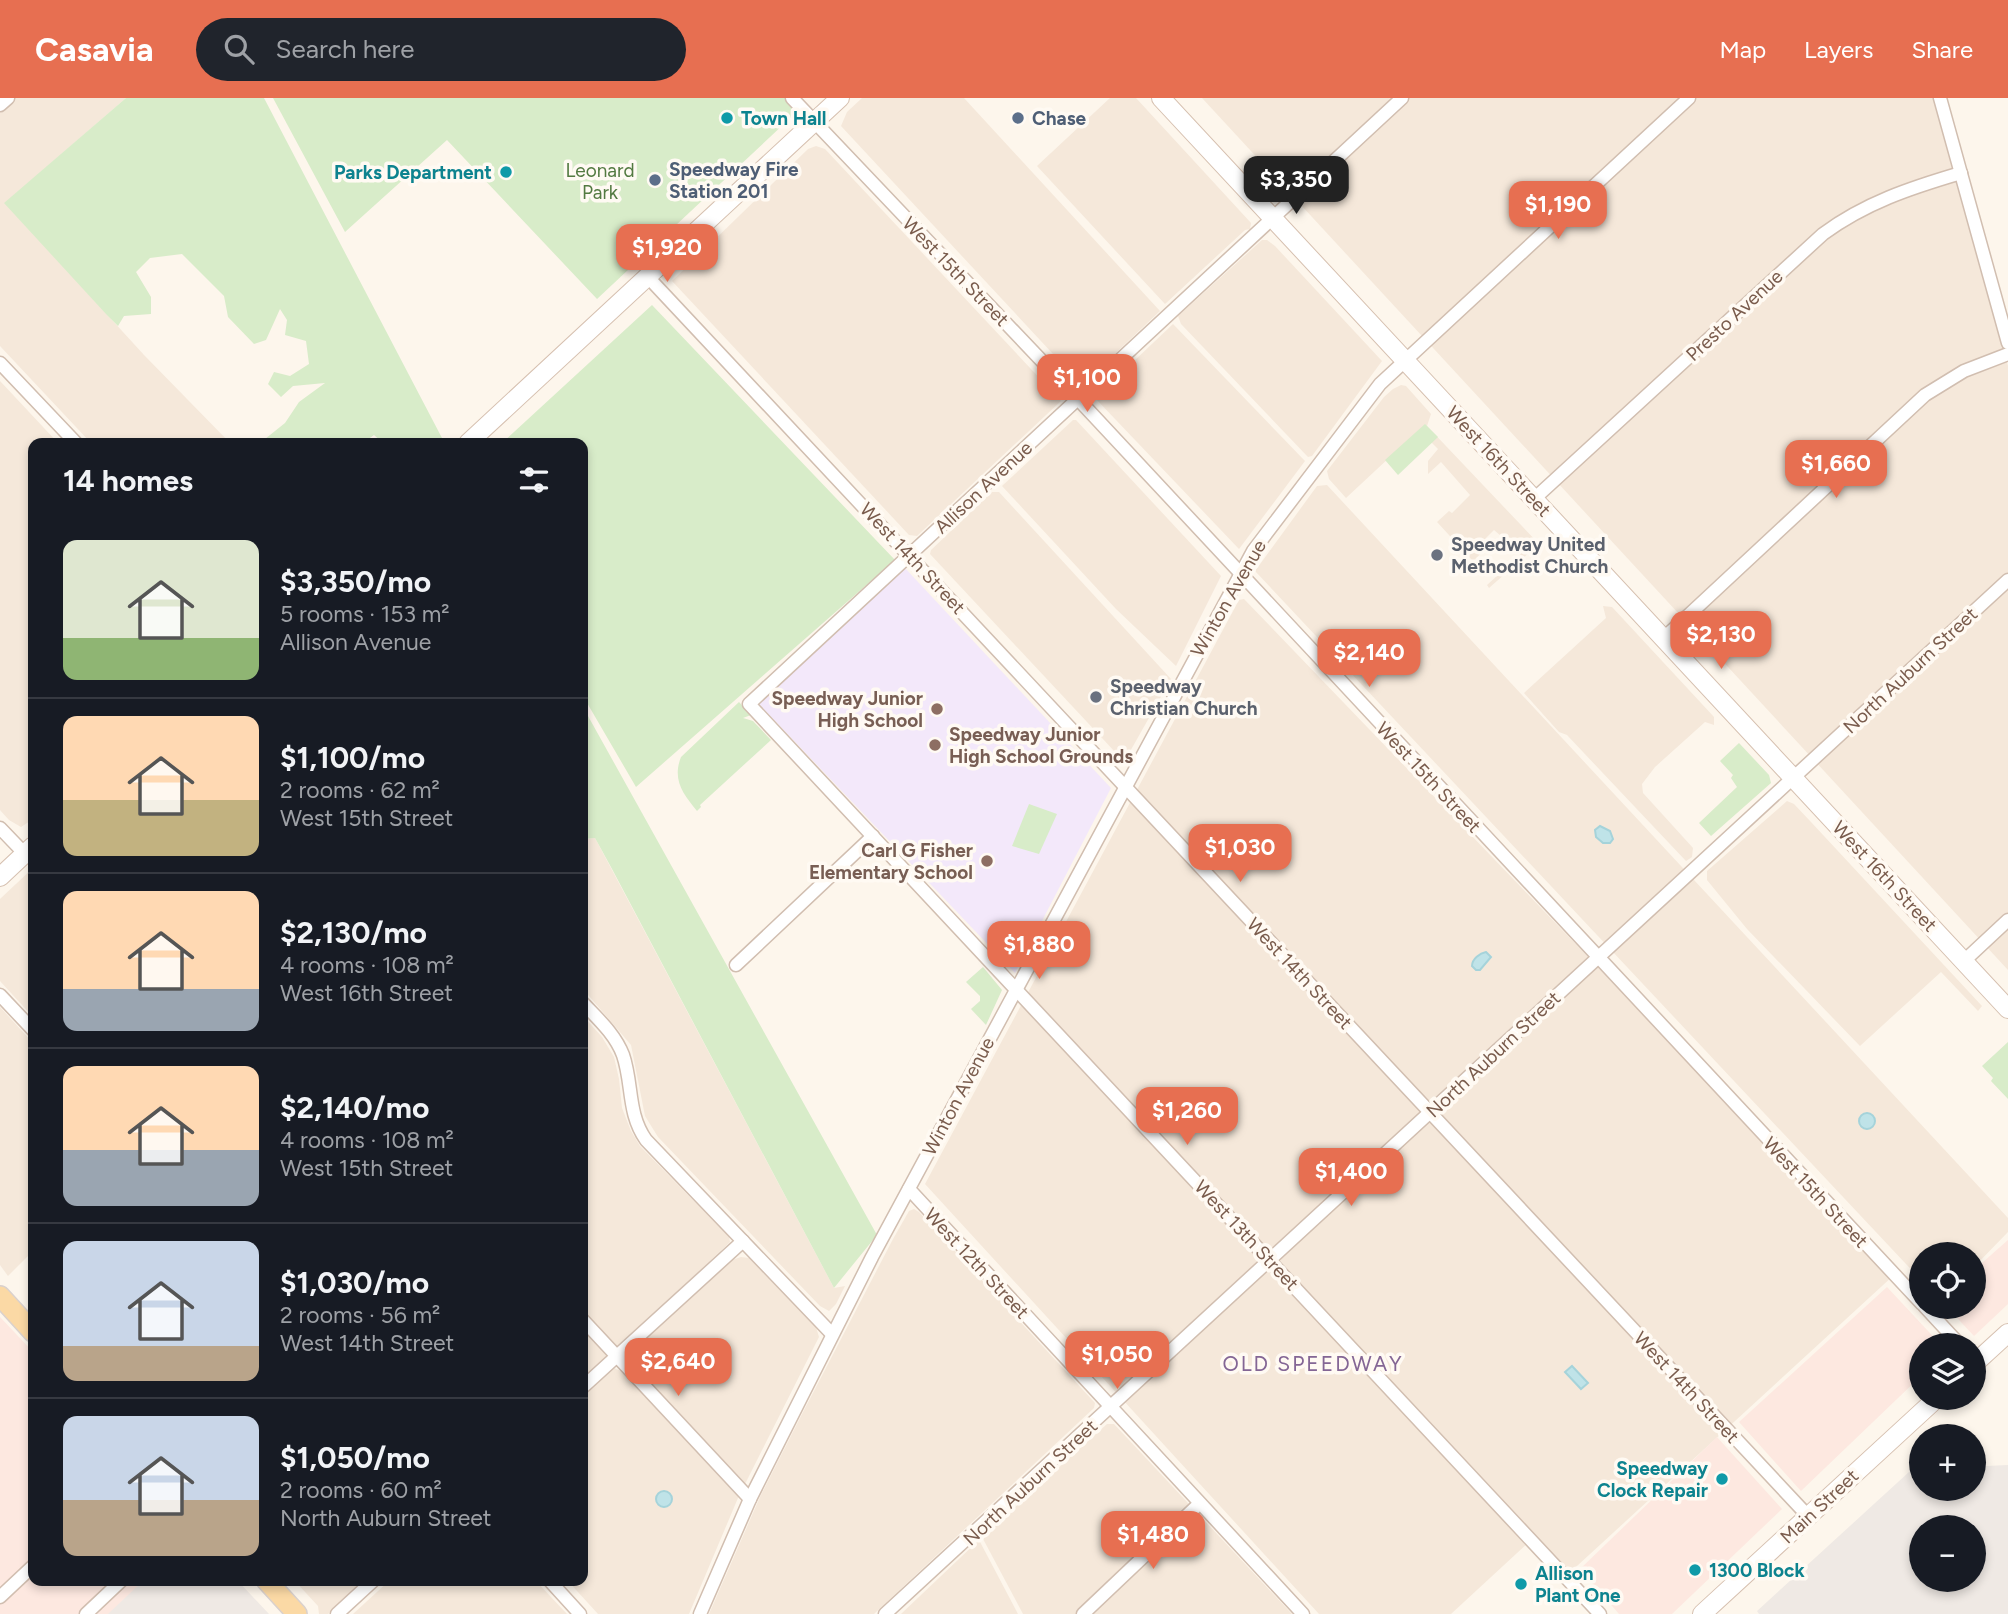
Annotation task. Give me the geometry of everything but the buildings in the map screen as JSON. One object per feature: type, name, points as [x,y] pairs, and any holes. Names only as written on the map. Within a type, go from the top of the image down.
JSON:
[{"type":"main road","points":[[0,1296],[28,1327]]},
{"type":"main road","points":[[271,1586],[297,1614]]},
{"type":"street","points":[[0,106],[8,98]]},
{"type":"street","name":"West 15th Street","points":[[792,98],[1241,574],[1909,1291]]},
{"type":"street","points":[[473,438],[840,98]]},
{"type":"street","name":"West 16th Street","points":[[1160,98],[2008,1009]]},
{"type":"street","name":"Allison Avenue","points":[[749,704],[1402,98]]},
{"type":"street","name":"Winton Avenue","points":[[700,1614],[750,1499],[832,1334],[1253,551],[1380,384],[1689,98]]},
{"type":"street","points":[[1940,98],[2008,343]]},
{"type":"street","name":"Presto Avenue","points":[[1534,499],[1823,234],[1860,210],[1894,194],[1961,173]]},
{"type":"street","name":"West 14th Street","points":[[647,276],[1808,1516]]},
{"type":"street","points":[[1664,638],[1925,395],[1964,371],[2008,354]]},
{"type":"street","points":[[0,363],[71,438]]},
{"type":"street","name":"North Auburn Street","points":[[885,1614],[2008,580]]},
{"type":"street","name":"West 13th Street","points":[[749,704],[1600,1614]]},
{"type":"street","points":[[0,828],[28,849]]},
{"type":"street","points":[[736,965],[873,836]]},
{"type":"street","points":[[0,877],[28,851]]},
{"type":"street","points":[[1964,961],[2008,919]]},
{"type":"street","points":[[0,995],[28,1025]]},
{"type":"street","points":[[588,1009],[618,1045],[626,1065],[631,1108],[641,1133],[656,1152],[832,1334]]},
{"type":"street","name":"West 12th Street","points":[[909,1189],[1303,1614]]},
{"type":"street","points":[[588,1382],[743,1241]]},
{"type":"street","name":"West 15th Street","points":[[1935,1319],[1949,1333]]},
{"type":"street","points":[[588,1325],[750,1499]]},
{"type":"street","points":[[1986,1352],[2008,1333]]},
{"type":"street","name":"Main Street","points":[[1702,1614],[1924,1410]]},
{"type":"street","points":[[1083,1614],[1199,1504]]},
{"type":"street","points":[[0,1597],[28,1571]]},
{"type":"street","points":[[86,1614],[116,1586]]},
{"type":"street","points":[[337,1614],[367,1586]]},
{"type":"street","points":[[554,1586],[580,1614]]},
{"type":"shaded area","points":[[0,98],[126,98],[5,203],[144,355],[225,438],[86,438],[0,346]]},
{"type":"shaded area","points":[[862,98],[964,98],[1160,311],[1084,383],[1080,383],[841,126],[847,112]]},
{"type":"shaded area","points":[[1110,98],[1136,98],[1251,223],[1250,229],[1245,230],[1165,304],[1037,166]]},
{"type":"shaded area","points":[[1202,98],[1933,98],[2008,366],[2008,970]]},
{"type":"shaded area","points":[[816,146],[825,149],[1061,401],[917,536],[909,535],[672,281],[808,149]]},
{"type":"shaded area","points":[[1262,240],[1275,246],[1382,361],[1312,456],[1308,457],[1181,324],[1178,316]]},
{"type":"shaded area","points":[[1173,324],[1305,461],[1239,549],[1095,398]]},
{"type":"shaded area","points":[[0,381],[53,438],[28,438],[28,822],[21,827],[9,820],[0,810]]},
{"type":"shaded area","points":[[1401,385],[1406,386],[1431,414],[1427,426],[1539,544],[1489,588],[1487,585],[1521,554],[1503,535],[1494,530],[1486,538],[1491,544],[1473,561],[1437,522],[1449,511],[1452,513],[1470,495],[1441,462],[1428,474],[1428,461],[1438,449],[1419,430],[1346,498],[1329,479],[1327,471],[1384,397]]},
{"type":"shaded area","points":[[1076,420],[1221,576],[1176,666],[1116,609],[1002,486]]},
{"type":"shaded area","points":[[1327,485],[2008,1218],[2008,1232],[1986,1255],[1986,1242],[1909,1242],[1909,1267],[1255,571],[1317,486]]},
{"type":"shaded area","points":[[992,492],[999,492],[1171,679],[1128,755],[1123,758],[930,554],[931,550]]},
{"type":"shaded area","name":"Speedway Junior High School Grounds","points":[[904,567],[1111,788],[1015,973],[758,703]]},
{"type":"shaded area","points":[[1244,599],[1894,1275],[1565,1577],[1530,1541],[1451,1614],[1319,1614],[925,1184],[1239,600]]},
{"type":"shaded area","points":[[1603,606],[1612,607],[1714,717],[1714,725],[1705,722],[1655,767],[1642,784],[1643,793],[1693,848],[1692,857],[1686,861],[1524,693],[1606,618]]},
{"type":"shaded area","points":[[1787,801],[1794,804],[1982,1006],[1978,1011],[1941,972],[1860,1046],[1747,929],[1707,880],[1707,871]]},
{"type":"shaded area","points":[[595,838],[834,1288],[845,1286],[836,1304],[829,1311],[820,1306],[658,1137],[645,1116],[631,1045],[588,995],[588,839]]},
{"type":"shaded area","points":[[28,873],[28,1012],[0,981],[0,899]]},
{"type":"shaded area","points":[[0,1007],[28,1038],[28,1256],[8,1276],[0,1265]]},
{"type":"shaded area","points":[[588,1022],[602,1037],[614,1057],[622,1108],[640,1146],[729,1237],[730,1242],[588,1375]]},
{"type":"shaded area","points":[[914,1209],[1095,1403],[1094,1408],[874,1614],[709,1614],[760,1497],[801,1416],[893,1239],[909,1211]]},
{"type":"shaded area","points":[[2008,1240],[2008,1304],[1977,1333],[1971,1333],[1958,1319],[1986,1319],[1986,1259]]},
{"type":"shaded area","points":[[749,1258],[816,1327],[819,1337],[738,1498],[689,1614],[598,1614],[572,1586],[588,1586],[588,1389],[614,1368],[625,1373],[633,1350],[732,1260]]},
{"type":"shaded area","points":[[1887,1287],[1909,1311],[1909,1319],[1917,1319],[1930,1333],[1909,1333],[1909,1388],[1801,1491],[1739,1422]]},
{"type":"shaded area","points":[[0,1317],[28,1347],[28,1586],[153,1586],[123,1614],[0,1614]]},
{"type":"shaded area","points":[[1107,1424],[1114,1424],[1292,1614],[1023,1614],[982,1537]]},
{"type":"shaded area","points":[[1717,1437],[1782,1509],[1672,1614],[1619,1614],[1580,1569]]},
{"type":"shaded area","points":[[2008,1465],[2008,1614],[1759,1614],[1757,1611],[1909,1472],[1909,1501],[1986,1501],[1986,1466]]},
{"type":"shaded area","points":[[979,1540],[1018,1614],[901,1614]]},
{"type":"shaded area","points":[[138,1586],[243,1586],[269,1614],[108,1614]]},
{"type":"shaded area","points":[[300,1586],[358,1586],[328,1614],[319,1614],[318,1606]]},
{"type":"shaded area","points":[[383,1586],[541,1586],[567,1614],[353,1614]]},
{"type":"green space","points":[[126,98],[264,98],[442,438],[377,438],[374,435],[370,438],[266,438],[285,423],[299,402],[325,383],[293,386],[281,397],[268,384],[274,372],[290,376],[309,364],[306,341],[285,335],[287,320],[280,309],[266,340],[254,344],[228,317],[224,296],[182,254],[150,258],[136,272],[151,297],[151,314],[124,316],[118,326],[4,203]]},
{"type":"green space","name":"Leonard Park","points":[[273,98],[792,98],[801,108],[597,299],[447,140],[345,232]]},
{"type":"green space","points":[[652,305],[895,560],[636,787],[588,705],[588,438],[507,438]]},
{"type":"green space","points":[[1425,424],[1438,437],[1398,475],[1385,460]]},
{"type":"green space","points":[[739,702],[751,715],[743,718],[753,721],[771,740],[700,805],[697,811],[683,793],[678,780],[681,757]]},
{"type":"green space","points":[[588,716],[877,1235],[834,1288],[595,838],[588,839]]},
{"type":"green space","points":[[1739,743],[1769,775],[1771,783],[1711,836],[1699,823],[1737,787],[1731,778],[1733,775],[1720,761]]},
{"type":"green space","points":[[1029,804],[1057,814],[1039,854],[1012,846]]},
{"type":"green space","points":[[983,967],[1002,990],[986,1025],[971,1009],[980,1001],[980,996],[966,982]]},
{"type":"green space","points":[[2008,1042],[2008,1099],[1991,1081],[1993,1078],[1982,1066]]},
{"type":"water","points":[[1600,826],[1610,831],[1613,839],[1610,843],[1603,843],[1596,837],[1595,830]]},
{"type":"water","points":[[1486,952],[1491,957],[1480,970],[1476,970],[1472,966],[1473,961]]},
{"type":"water","points":[[1867,1113],[1873,1115],[1873,1127],[1867,1129],[1861,1127],[1859,1121],[1861,1115]]},
{"type":"water","points":[[1572,1366],[1588,1383],[1581,1389],[1565,1372]]},
{"type":"water","points":[[664,1491],[672,1499],[664,1507],[656,1499]]},
{"type":"place","name":"Town Hall","points":[[727,118]]},
{"type":"place","name":"Chase","points":[[1018,118]]},
{"type":"place","name":"Parks Department","points":[[506,172]]},
{"type":"place","name":"Speedway Fire Station 201","points":[[655,180]]},
{"type":"place","name":"Speedway United Methodist Church","points":[[1437,555]]},
{"type":"place","name":"Speedway Christian Church","points":[[1096,697]]},
{"type":"place","name":"Speedway Junior High School","points":[[937,709]]},
{"type":"place","name":"Speedway Junior High School Grounds","points":[[935,745]]},
{"type":"place","name":"Carl G Fisher Elementary School","points":[[987,861]]},
{"type":"place","name":"Speedway Clock Repair","points":[[1722,1479]]},
{"type":"place","name":"1300 Block","points":[[1695,1570]]},
{"type":"place","name":"Allison Plant One","points":[[1521,1584]]},
{"type":"district","name":"OLD SPEEDWAY","points":[[1313,1364]]}]
